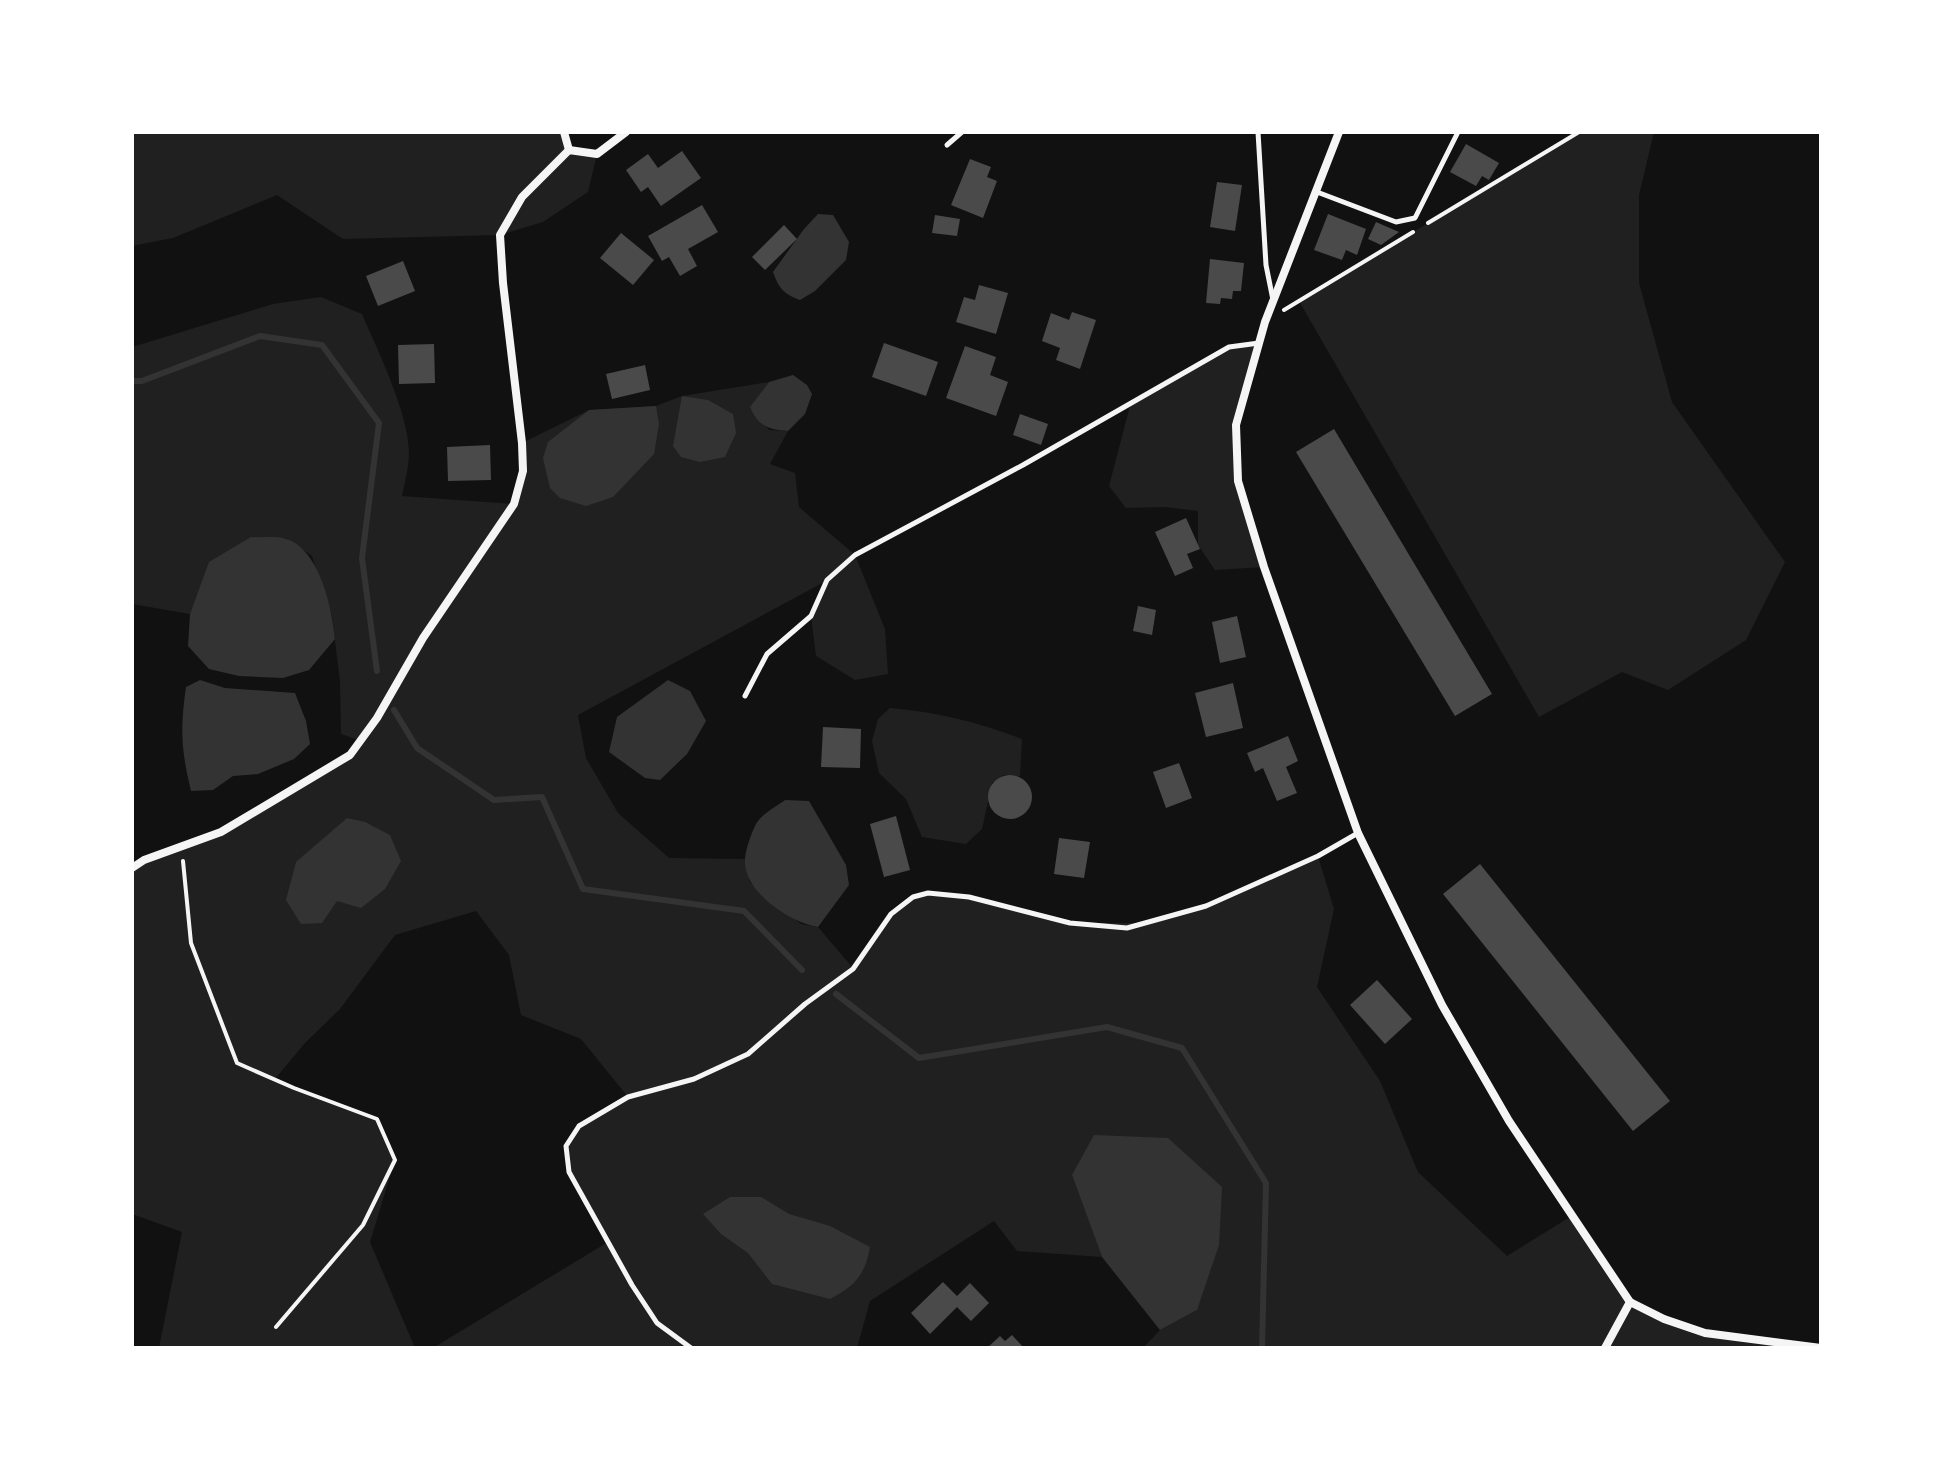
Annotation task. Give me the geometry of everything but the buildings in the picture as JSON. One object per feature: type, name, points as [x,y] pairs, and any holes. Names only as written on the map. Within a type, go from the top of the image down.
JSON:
[{"type":"street","points":[[564,132],[569,150]]},
{"type":"street","points":[[569,150],[597,154],[626,132]]},
{"type":"street","points":[[1339,132],[1273,301],[1236,425],[1238,481],[1264,567],[1358,833],[1442,1005],[1502,1108],[1630,1302],[1664,1319],[1705,1333],[1821,1348]]},
{"type":"street","points":[[132,868],[221,832],[350,755],[377,718],[423,638],[514,504],[523,471],[522,443],[500,235],[522,197],[569,150]]},
{"type":"street","points":[[1605,1348],[1630,1302]]},
{"type":"lane","points":[[947,145],[962,132]]},
{"type":"lane","points":[[1258,132],[1266,265],[1273,301]]},
{"type":"lane","points":[[1316,192],[1396,222],[1415,218],[1458,132]]},
{"type":"lane","points":[[745,696],[767,654],[811,616],[827,580],[855,555],[1023,465],[1229,347],[1259,343]]},
{"type":"lane","points":[[691,1348],[657,1323],[632,1285],[569,1172],[566,1146],[579,1126],[628,1097],[694,1079],[748,1054],[805,1004],[853,969],[891,914],[913,897],[928,893],[969,897],[1070,923],[1127,928],[1206,906],[1318,856],[1358,833]]},
{"type":"path","points":[[181,847],[191,943],[237,1063],[377,1119],[395,1160],[363,1225],[276,1327]]},
{"type":"shaded area","points":[[132,132],[564,132],[569,150],[597,154],[588,192],[543,222],[500,235],[343,239],[277,195],[173,238],[132,246]]},
{"type":"shaded area","points":[[1579,132],[1654,132],[1639,195],[1639,283],[1672,402],[1785,562],[1746,640],[1668,690],[1622,672],[1539,717],[1299,301]]},
{"type":"shaded area","points":[[818,214],[833,215],[849,242],[846,260],[815,291],[800,300],[783,290],[773,272]]},
{"type":"shaded area","points":[[321,297],[362,314],[384,363],[407,436],[409,457],[402,496],[513,504],[522,471],[522,443],[589,410],[656,406],[682,396],[769,382],[750,408],[769,430],[788,431],[770,464],[795,473],[799,507],[855,555],[885,629],[888,674],[855,680],[816,656],[811,616],[826,581],[578,715],[586,758],[618,813],[669,858],[745,859],[750,882],[801,924],[818,927],[853,968],[891,914],[913,897],[928,893],[969,897],[1070,923],[1143,923],[1206,906],[1318,856],[1334,909],[1317,987],[1380,1081],[1418,1172],[1507,1256],[1573,1215],[1630,1302],[1705,1333],[1821,1348],[1143,1348],[1160,1330],[1197,1310],[1072,1175],[1102,1257],[1017,1251],[994,1221],[870,1301],[857,1348],[433,1348],[608,1242],[569,1172],[566,1146],[579,1126],[628,1097],[581,1039],[521,1015],[509,955],[476,911],[395,935],[340,1009],[305,1043],[275,1079],[377,1119],[395,1160],[370,1242],[415,1348],[159,1348],[182,1232],[132,1214],[132,868],[221,832],[350,755],[359,740],[341,734],[340,682],[332,616],[312,556],[285,538],[210,562],[190,614],[132,604],[132,347],[273,304]]},
{"type":"shaded area","points":[[1259,343],[1236,426],[1238,481],[1264,567],[1215,570],[1198,545],[1198,511],[1166,507],[1126,508],[1109,486],[1131,402],[1229,347]]},
{"type":"shaded area","points":[[793,375],[807,385],[812,394],[805,414],[788,431],[765,426],[750,407],[769,382]]},
{"type":"shaded area","points":[[682,396],[708,400],[733,414],[736,433],[725,457],[700,462],[681,457],[673,446]]},
{"type":"shaded area","points":[[656,406],[659,424],[654,454],[613,497],[586,506],[560,498],[550,488],[543,458],[548,442],[589,410]]},
{"type":"shaded area","points":[[251,537],[279,537],[295,543],[306,553],[321,580],[331,611],[335,639],[309,670],[283,678],[239,676],[209,669],[188,646],[190,614],[209,562]]},
{"type":"shaded area","points":[[200,680],[225,688],[295,693],[306,721],[310,744],[294,759],[258,774],[233,776],[213,790],[191,791],[183,751],[183,715],[186,687]]},
{"type":"shaded area","points":[[668,680],[690,691],[706,721],[687,754],[660,780],[645,778],[609,752],[617,717]]},
{"type":"shaded area","points":[[890,708],[957,719],[1022,739],[1020,776],[1004,775],[992,783],[982,829],[966,844],[922,837],[906,799],[879,773],[872,741],[878,719]]},
{"type":"shaded area","points":[[785,800],[809,801],[846,865],[849,885],[818,927],[794,919],[770,904],[746,872],[746,851],[758,820]]},
{"type":"shaded area","points":[[347,818],[365,822],[390,835],[401,861],[385,889],[361,908],[337,901],[322,923],[301,924],[286,900],[296,862]]},
{"type":"shaded area","points":[[1094,1135],[1168,1138],[1222,1187],[1219,1245],[1197,1310],[1160,1330],[1102,1257],[1072,1175]]},
{"type":"shaded area","points":[[730,1197],[761,1197],[789,1214],[830,1226],[870,1247],[862,1272],[852,1284],[830,1299],[772,1284],[748,1253],[721,1234],[703,1214]]},
{"type":"waterway","points":[[132,381],[142,381],[260,336],[322,345],[379,423],[362,558],[377,671]]},
{"type":"waterway","points":[[394,710],[417,748],[494,800],[542,797],[583,889],[744,911],[802,970]]},
{"type":"waterway","points":[[836,994],[919,1058],[1107,1027],[1182,1048],[1266,1183],[1262,1348]]}]
